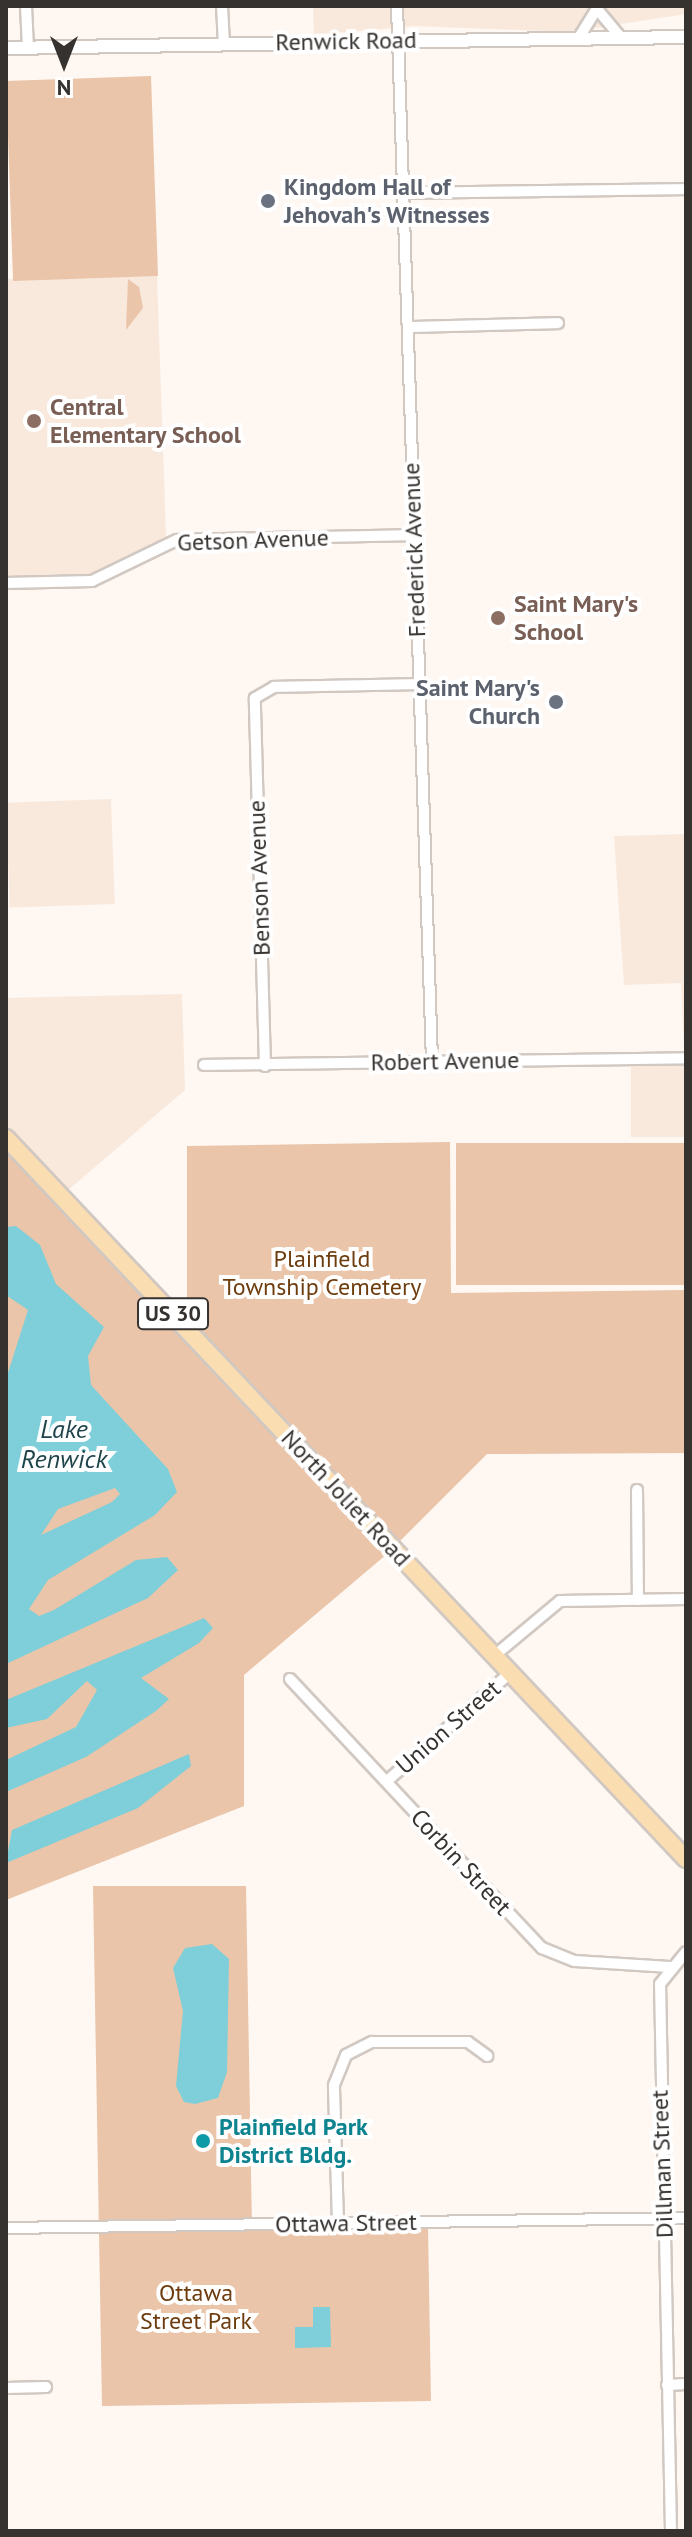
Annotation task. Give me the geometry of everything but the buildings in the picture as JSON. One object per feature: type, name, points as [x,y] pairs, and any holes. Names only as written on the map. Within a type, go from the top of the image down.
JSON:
[{"type":"main road","name":"North Joliet Road","points":[[6,1138],[686,1859]]},
{"type":"street","points":[[26,6],[28,48]]},
{"type":"street","points":[[222,6],[224,44]]},
{"type":"street","name":"Frederick Avenue","points":[[397,6],[432,1061]]},
{"type":"street","points":[[578,39],[597,7],[621,38]]},
{"type":"street","name":"Renwick Road","points":[[6,48],[686,37]]},
{"type":"street","points":[[404,193],[686,189]]},
{"type":"street","points":[[408,327],[558,323]]},
{"type":"street","name":"Getson Avenue","points":[[6,583],[92,581],[177,540],[414,535]]},
{"type":"street","name":"Benson Avenue","points":[[265,1066],[253,707],[260,692],[418,684]]},
{"type":"street","name":"Robert Avenue","points":[[204,1065],[686,1058]]},
{"type":"street","points":[[637,1490],[638,1600]]},
{"type":"street","name":"Union Street","points":[[494,1656],[560,1601],[686,1599]]},
{"type":"street","name":"Union Street","points":[[387,1781],[510,1673]]},
{"type":"street","name":"Corbin Street","points":[[290,1679],[542,1948],[575,1961],[670,1967]]},
{"type":"street","points":[[670,1967],[686,1952]]},
{"type":"street","name":"Dillman Street","points":[[670,1967],[660,1984],[671,2531]]},
{"type":"street","points":[[338,2223],[334,2085],[346,2055],[372,2042],[468,2042],[487,2056]]},
{"type":"street","name":"Ottawa Street","points":[[6,2228],[686,2218]]},
{"type":"street","points":[[667,2385],[686,2384]]},
{"type":"street","points":[[6,2388],[46,2387]]},
{"type":"shaded area","points":[[313,6],[686,6],[686,14],[569,32],[415,26],[314,35]]},
{"type":"shaded area","points":[[157,276],[166,537],[90,577],[6,578],[6,279]]},
{"type":"shaded area","points":[[111,799],[115,904],[10,908],[6,803]]},
{"type":"shaded area","points":[[686,834],[684,1051],[681,983],[624,985],[614,836]]},
{"type":"shaded area","points":[[182,994],[185,1090],[67,1191],[6,1126],[6,998]]},
{"type":"shaded area","points":[[631,1061],[686,1061],[686,1137],[631,1137]]},
{"type":"green space","points":[[151,76],[158,276],[13,281],[6,81]]},
{"type":"green space","points":[[128,279],[139,287],[143,308],[126,330]]},
{"type":"green space","name":"Plainfield Township Cemetery","points":[[450,1142],[451,1293],[686,1290],[686,1453],[487,1454],[399,1542],[187,1315],[187,1146]]},
{"type":"green space","points":[[456,1143],[686,1143],[686,1285],[456,1285]]},
{"type":"green space","points":[[6,1152],[387,1554],[244,1675],[244,1806],[6,1900]]},
{"type":"green space","name":"Ottawa Street Park","points":[[93,1886],[246,1886],[252,2229],[428,2227],[431,2401],[102,2406]]},
{"type":"water","name":"Lake Renwick","points":[[16,1226],[40,1245],[56,1284],[104,1327],[88,1356],[91,1385],[168,1469],[177,1492],[155,1515],[48,1580],[29,1609],[39,1616],[54,1610],[136,1560],[167,1557],[178,1570],[148,1598],[6,1664],[6,1379],[28,1310],[6,1295],[6,1227]],"holes":[[[115,1488],[120,1494],[112,1502],[41,1535],[58,1509]]]},
{"type":"water","points":[[204,1618],[213,1628],[199,1643],[141,1678],[169,1699],[156,1711],[86,1757],[6,1792],[6,1760],[76,1727],[97,1690],[87,1681],[47,1719],[6,1728],[6,1700]]},
{"type":"water","points":[[189,1754],[191,1766],[138,1808],[6,1863],[12,1830]]},
{"type":"water","points":[[212,1944],[229,1959],[227,2072],[218,2098],[195,2104],[184,2102],[176,2086],[183,2011],[173,1968],[185,1948]]},
{"type":"water","points":[[313,2307],[330,2307],[331,2347],[295,2348],[295,2327],[313,2327]]},
{"type":"place","name":"Kingdom Hall of Jehovah's Witnesses","points":[[268,201]]},
{"type":"place","name":"Central Elementary School","points":[[34,421]]},
{"type":"place","name":"Saint Mary's School","points":[[498,618]]},
{"type":"place","name":"Saint Mary's Church","points":[[556,702]]},
{"type":"place","name":"Plainfield Park District Bldg.","points":[[203,2141]]}]
